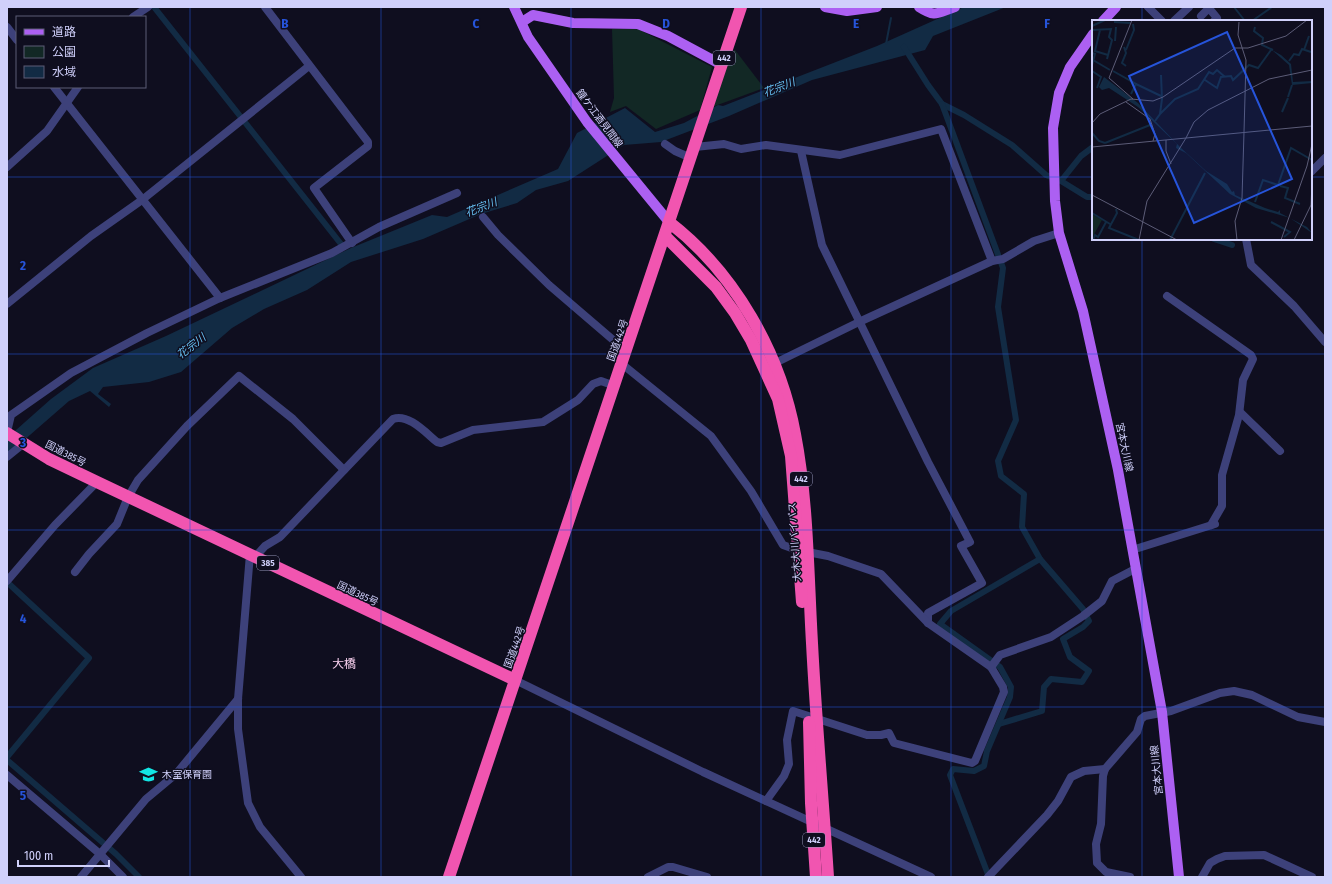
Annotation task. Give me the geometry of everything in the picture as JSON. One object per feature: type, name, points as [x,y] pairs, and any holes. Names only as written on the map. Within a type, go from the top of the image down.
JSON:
[{"type":"highway","name":"国道442号","points":[[515,680],[615,386],[741,7]]},
{"type":"highway","name":"大木大川バイパス","points":[[671,216],[726,280],[750,316],[795,433],[802,481],[802,551],[817,804],[825,829],[828,877]]},
{"type":"highway","name":"大木大川バイパス","points":[[665,236],[716,288],[735,313],[770,366]]},
{"type":"highway","name":"国道385号","points":[[8,433],[23,444],[97,482],[515,680]]},
{"type":"highway","points":[[450,877],[515,680]]},
{"type":"highway","name":"大木大川バイパス","points":[[816,877],[812,823],[817,804]]},
{"type":"main road","name":"鐘ケ江酒見間線","points":[[514,7],[528,37],[587,122],[615,158],[671,216]]},
{"type":"main road","points":[[825,7],[847,11],[877,7]]},
{"type":"main road","points":[[919,7],[929,14],[934,14],[955,7]]},
{"type":"main road","points":[[1106,20],[1116,7]]},
{"type":"main road","points":[[522,22],[533,15],[573,23],[638,24],[668,36],[722,65]]},
{"type":"main road","name":"宮本大川線","points":[[1092,35],[1070,67],[1059,93],[1053,128],[1054,187],[1059,233],[1088,331],[1118,470],[1162,712],[1179,877]]},
{"type":"street","points":[[265,7],[368,142],[368,146],[314,188],[352,243]]},
{"type":"street","points":[[1148,7],[1161,20]]},
{"type":"street","points":[[1175,20],[1189,7]]},
{"type":"street","points":[[134,16],[145,8]]},
{"type":"street","points":[[1201,16],[1208,8],[1217,18],[1215,20]]},
{"type":"street","points":[[7,27],[16,39]]},
{"type":"street","points":[[7,304],[92,236],[142,200],[309,66]]},
{"type":"street","points":[[55,88],[220,298]]},
{"type":"street","points":[[7,167],[47,131],[77,88]]},
{"type":"street","points":[[665,144],[675,151],[693,153],[724,144],[740,150],[766,144],[801,151],[840,155],[941,130],[997,260]]},
{"type":"street","points":[[801,151],[822,245],[928,462],[970,542],[961,546],[982,583],[936,607],[928,613],[928,623]]},
{"type":"street","points":[[1312,171],[1325,158]]},
{"type":"street","points":[[8,433],[11,415],[50,386],[93,360],[220,298],[332,253],[379,227],[457,193]]},
{"type":"street","points":[[483,217],[498,235],[550,286],[626,351]]},
{"type":"street","points":[[770,366],[859,322],[997,260],[1034,241],[1059,233]]},
{"type":"street","points":[[1246,240],[1251,265],[1294,306],[1325,342]]},
{"type":"street","points":[[1132,550],[1215,524],[1222,506],[1222,475],[1240,412],[1243,380],[1253,359],[1251,355],[1167,296]]},
{"type":"street","points":[[622,364],[711,436],[751,491],[783,545],[802,551],[828,556],[876,571],[928,623],[993,664],[1003,687],[1004,692],[975,761],[972,763],[894,743],[889,733],[872,736],[793,711],[787,740],[789,764],[784,776],[766,801]]},
{"type":"street","points":[[75,572],[89,554],[117,524],[128,497],[138,480],[156,461],[159,455],[239,376],[293,420],[344,470]]},
{"type":"street","points":[[301,877],[260,828],[248,803],[238,729],[238,699],[253,556],[265,546],[280,537],[393,419],[398,417],[408,420],[437,442],[441,443],[484,427],[534,424],[543,422],[578,400],[593,384],[601,381],[615,386]]},
{"type":"street","points":[[1240,412],[1280,451]]},
{"type":"street","points":[[7,457],[23,444]]},
{"type":"street","points":[[7,580],[55,525],[97,482]]},
{"type":"street","points":[[993,664],[1000,655],[1051,637],[1083,616],[1102,601],[1112,580],[1135,569]]},
{"type":"street","points":[[515,680],[703,772],[931,877]]},
{"type":"street","points":[[1130,877],[1106,872],[1097,863],[1096,844],[1101,824],[1103,776],[1105,769],[1137,732],[1141,719],[1145,716],[1195,704],[1220,693],[1234,692],[1252,695],[1298,717],[1325,722]]},
{"type":"street","points":[[81,877],[146,799],[176,774],[238,699]]},
{"type":"street","points":[[991,874],[1047,815],[1058,801],[1071,777],[1084,771],[1105,769]]},
{"type":"street","points":[[7,775],[105,849],[123,877]]},
{"type":"street","points":[[1202,877],[1210,864],[1217,858],[1225,856],[1264,855],[1312,877]]},
{"type":"street","points":[[648,877],[668,867],[682,869],[707,877]]},
{"type":"green space","points":[[612,29],[638,29],[712,67],[700,110],[656,129],[626,106],[610,112],[614,98]]},
{"type":"green space","points":[[735,50],[764,88],[712,107],[725,55]]},
{"type":"water","name":"花宗川","points":[[964,7],[1006,7],[933,36],[925,50],[812,80],[729,116],[661,142],[624,145],[568,181],[536,190],[517,203],[481,214],[423,239],[351,262],[307,290],[264,309],[232,328],[181,372],[149,382],[103,387],[98,394],[111,404],[109,407],[90,391],[69,401],[7,455],[7,438],[51,399],[93,368],[166,336],[351,248],[432,215],[447,217],[558,169],[577,133],[625,108],[655,132],[684,123],[718,105],[723,106],[877,46]]},
{"type":"waterway","points":[[154,7],[341,244]]},
{"type":"waterway","points":[[1234,7],[1244,20]]},
{"type":"waterway","points":[[1253,20],[1272,7]]},
{"type":"waterway","points":[[886,44],[891,18]]},
{"type":"waterway","points":[[904,47],[942,104],[964,115],[1012,145],[1046,175],[1061,181],[1087,197],[1092,197]]},
{"type":"waterway","points":[[942,104],[1003,268],[998,307],[1016,420],[998,461],[1001,476],[1024,494],[1022,527],[1040,559],[1083,609],[1089,621],[1083,627],[1063,639],[1070,657],[1089,671],[1082,682],[1051,679],[1044,687],[1042,711],[999,724]]},
{"type":"waterway","points":[[1061,181],[1081,156],[1092,148]]},
{"type":"waterway","points":[[1217,240],[1232,245]]},
{"type":"waterway","points":[[989,877],[950,775],[953,769],[974,771],[984,766],[987,751],[1010,697],[1011,687],[1000,667],[940,624],[951,611],[1040,559]]},
{"type":"waterway","points":[[7,582],[89,658],[7,757]]},
{"type":"waterway","points":[[7,760],[116,854],[139,877]]},
{"type":"place","name":"木室保育園","points":[[149,774]]},
{"type":"district","name":"大橋","points":[[344,664]]}]
